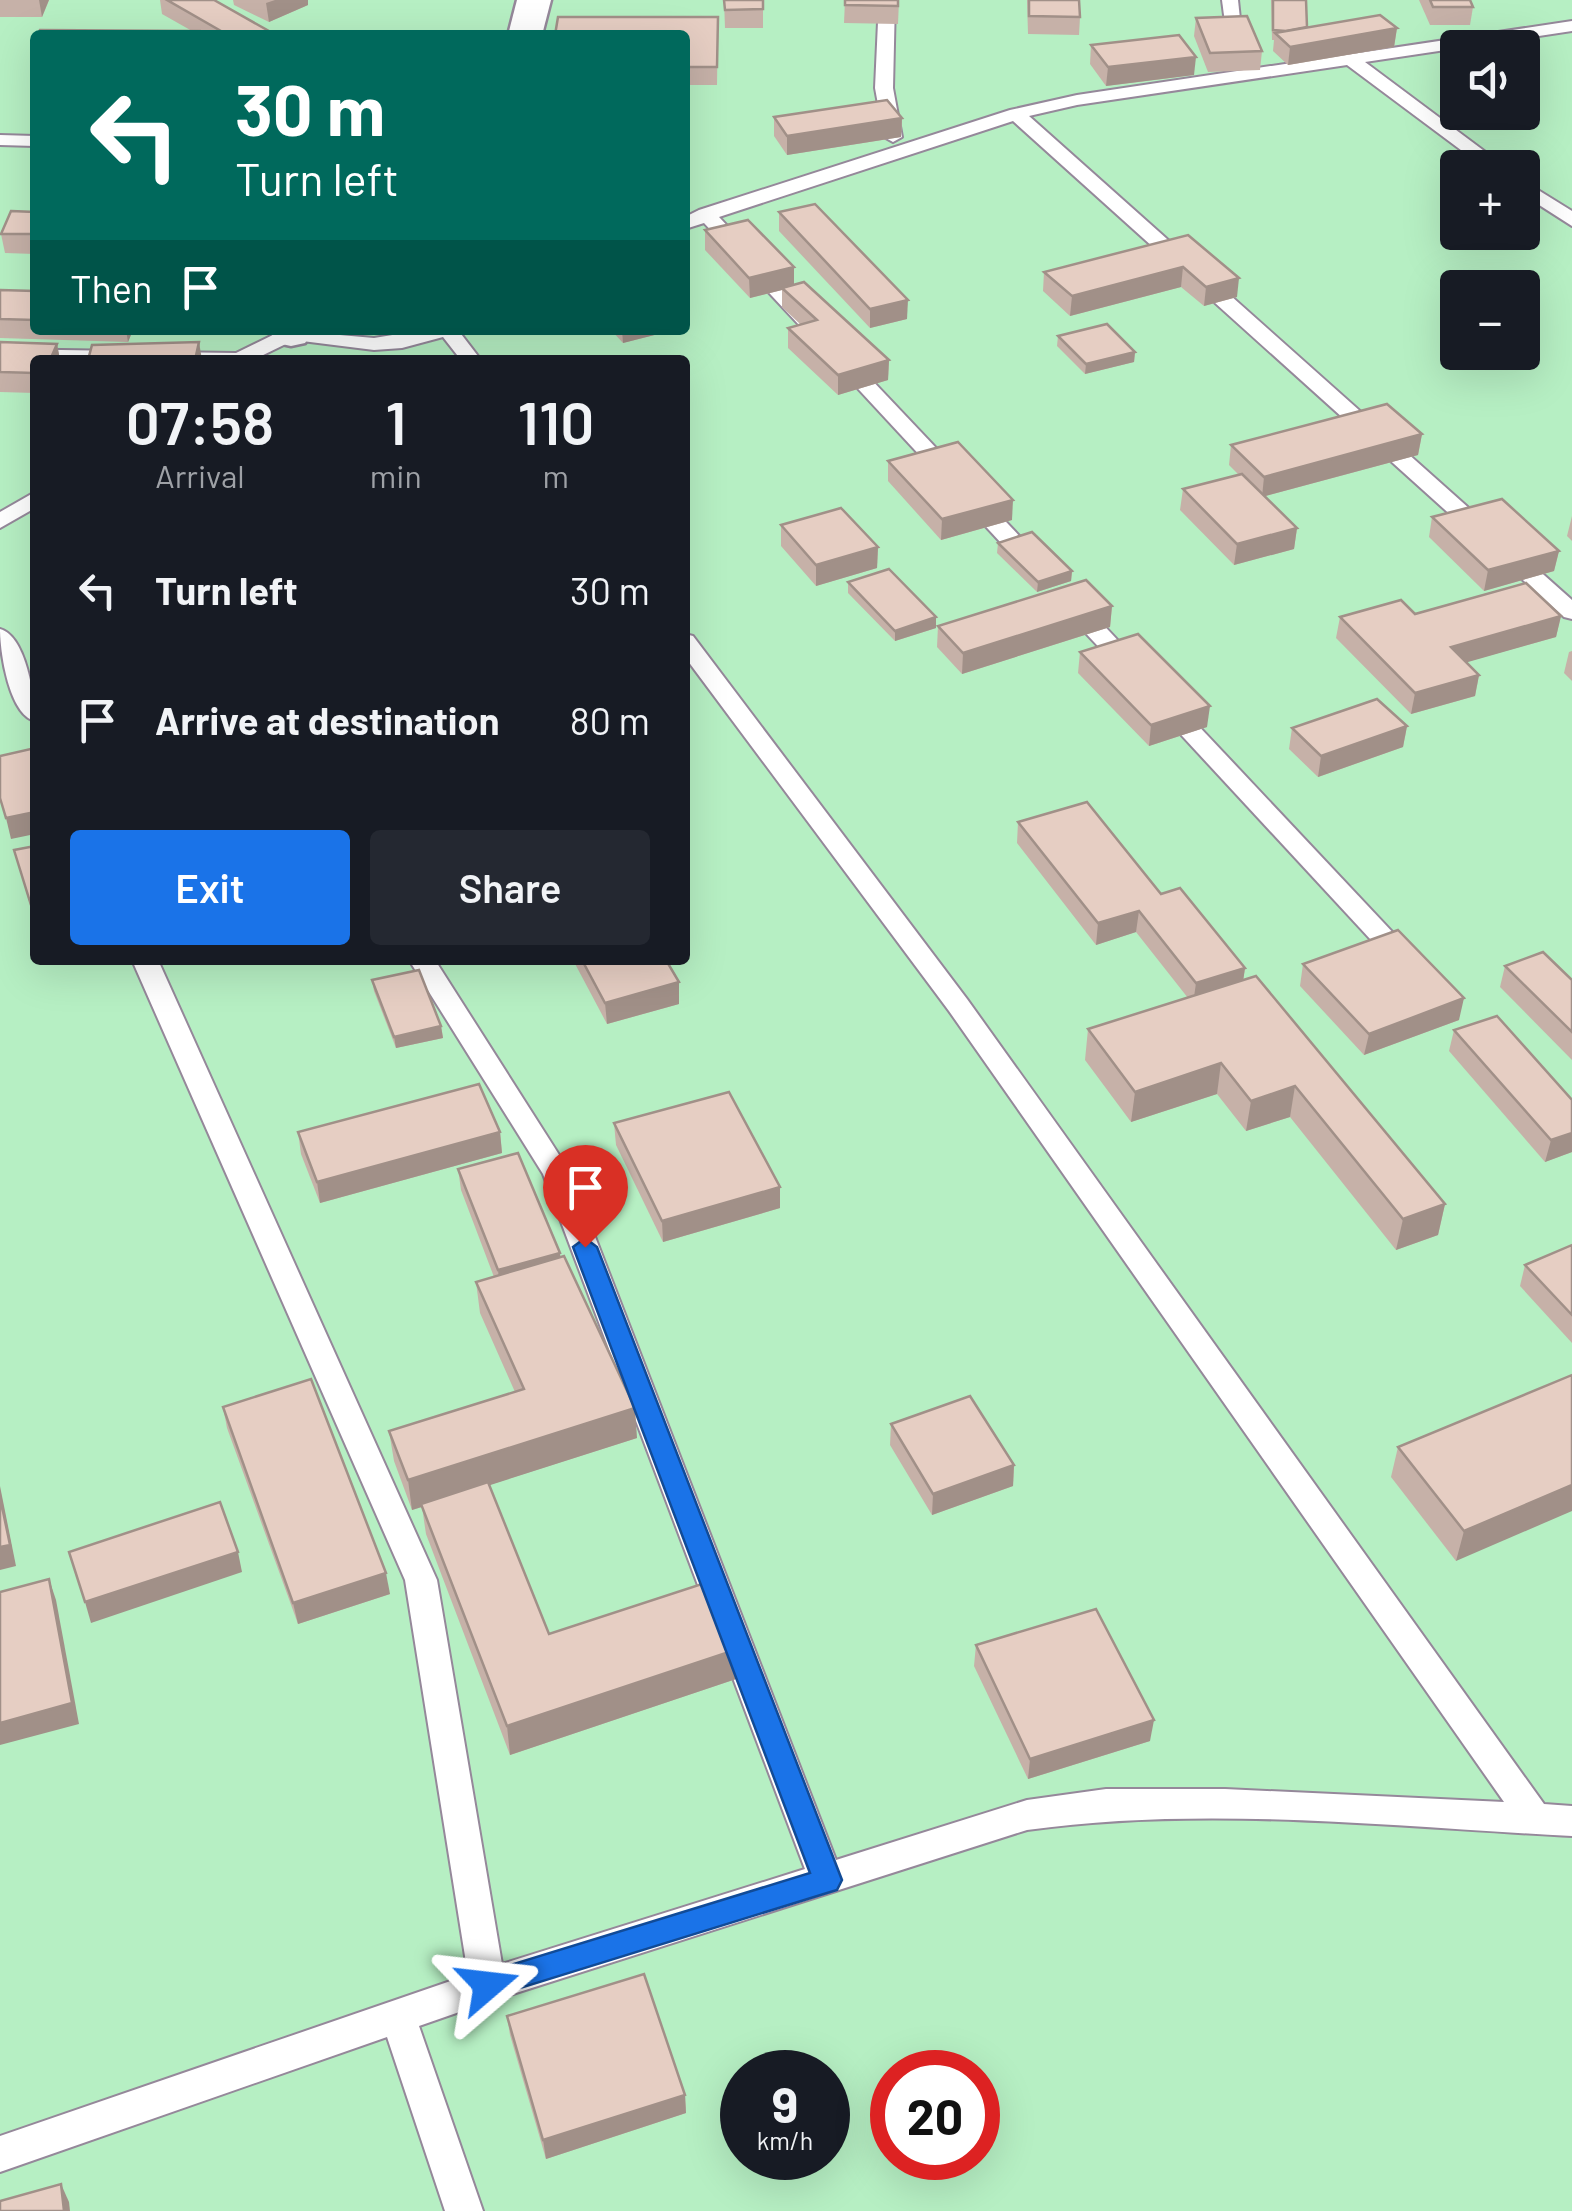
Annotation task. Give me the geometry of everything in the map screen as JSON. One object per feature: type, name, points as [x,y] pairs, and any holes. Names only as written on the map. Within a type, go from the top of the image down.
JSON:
[{"type":"street","points":[[526,30],[534,0]]},
{"type":"lane","points":[[887,0],[884,88],[897,153]]},
{"type":"lane","points":[[1230,0],[1241,76]]},
{"type":"lane","points":[[1423,980],[695,218],[1016,114],[1106,94],[1572,26]]},
{"type":"lane","points":[[1351,60],[1474,150]]},
{"type":"lane","points":[[1016,114],[1572,612]]},
{"type":"lane","points":[[0,140],[30,141]]},
{"type":"lane","points":[[1540,198],[1572,220]]},
{"type":"lane","points":[[247,355],[286,335]]},
{"type":"lane","points":[[312,335],[374,344],[428,335]]},
{"type":"lane","points":[[451,335],[467,355]]},
{"type":"lane","points":[[0,355],[30,356]]},
{"type":"lane","points":[[0,521],[30,502]]},
{"type":"lane","points":[[0,636],[30,703]]},
{"type":"lane","points":[[690,648],[958,1005],[1554,1822]]},
{"type":"lane","points":[[146,965],[421,1580],[488,1985]]},
{"type":"lane","points":[[425,965],[556,1172],[827,1880]]},
{"type":"lane","points":[[0,2154],[488,1985],[1027,1815],[1106,1804],[1225,1804],[1554,1822]]},
{"type":"lane","points":[[398,2017],[464,2211]]},
{"type":"green space","points":[[0,0],[1572,0],[1572,2211],[0,2211]]},
{"type":"building","points":[[167,0],[214,0],[267,30],[219,30]]},
{"type":"building","points":[[724,0],[763,0],[763,9],[725,10]]},
{"type":"building","points":[[845,0],[898,0],[898,6],[845,5]]},
{"type":"building","points":[[1029,0],[1079,0],[1080,17],[1029,16]]},
{"type":"building","points":[[1273,0],[1306,0],[1307,27],[1273,30]]},
{"type":"building","points":[[1430,0],[1470,0],[1473,7],[1433,7]]},
{"type":"building","points":[[1380,15],[1397,28],[1290,47],[1275,33]]},
{"type":"building","points":[[1247,16],[1262,51],[1210,53],[1196,18]]},
{"type":"building","points":[[558,17],[718,17],[717,67],[690,67],[690,30],[556,30]]},
{"type":"building","points":[[1179,35],[1196,57],[1108,67],[1091,45]]},
{"type":"building","points":[[887,100],[902,118],[787,136],[774,117]]},
{"type":"building","points":[[815,204],[908,300],[870,309],[779,212]]},
{"type":"building","points":[[11,211],[30,212],[30,234],[1,234]]},
{"type":"building","points":[[748,220],[794,267],[749,278],[705,230]]},
{"type":"building","points":[[1188,235],[1239,278],[1206,287],[1183,267],[1072,296],[1044,272]]},
{"type":"building","points":[[804,282],[889,360],[838,375],[788,328],[817,320],[782,288]]},
{"type":"building","points":[[0,290],[30,291],[30,320],[0,319]]},
{"type":"building","points":[[1107,324],[1135,352],[1086,364],[1058,336]]},
{"type":"building","points":[[0,342],[57,344],[52,355],[30,355],[30,373],[0,372]]},
{"type":"building","points":[[199,342],[196,355],[89,355],[92,345]]},
{"type":"building","points":[[1387,404],[1422,434],[1264,477],[1231,445]]},
{"type":"building","points":[[958,442],[1013,500],[942,519],[888,461]]},
{"type":"building","points":[[1242,474],[1297,528],[1237,544],[1183,489]]},
{"type":"building","points":[[1502,499],[1559,551],[1488,570],[1432,517]]},
{"type":"building","points":[[841,508],[878,547],[816,565],[781,525]]},
{"type":"building","points":[[1032,532],[1072,571],[1038,582],[998,543]]},
{"type":"building","points":[[889,569],[936,617],[895,631],[848,582]]},
{"type":"building","points":[[1086,580],[1112,606],[963,653],[938,626]]},
{"type":"building","points":[[1526,583],[1561,616],[1451,647],[1479,675],[1415,693],[1340,617],[1401,600],[1415,614]]},
{"type":"building","points":[[1138,634],[1210,706],[1151,725],[1080,652]]},
{"type":"building","points":[[1377,699],[1407,726],[1321,756],[1292,728]]},
{"type":"building","points":[[30,749],[30,813],[6,818],[0,798],[0,756]]},
{"type":"building","points":[[1087,802],[1161,894],[1180,888],[1245,968],[1196,983],[1139,911],[1098,923],[1018,822]]},
{"type":"building","points":[[30,847],[30,902],[14,850]]},
{"type":"building","points":[[1398,930],[1464,998],[1369,1034],[1303,964]]},
{"type":"building","points":[[1543,952],[1572,980],[1572,1032],[1505,966]]},
{"type":"building","points":[[585,965],[669,965],[679,982],[605,1003]]},
{"type":"building","points":[[419,970],[441,1026],[394,1037],[372,980]]},
{"type":"building","points":[[1256,976],[1445,1204],[1403,1219],[1295,1086],[1251,1101],[1221,1063],[1135,1092],[1088,1029]]},
{"type":"building","points":[[1497,1016],[1572,1100],[1572,1133],[1551,1140],[1454,1030]]},
{"type":"building","points":[[479,1084],[500,1132],[317,1182],[298,1132]]},
{"type":"building","points":[[729,1092],[780,1187],[662,1221],[614,1123]]},
{"type":"building","points":[[518,1153],[560,1253],[498,1270],[458,1169]]},
{"type":"building","points":[[1572,1245],[1572,1315],[1525,1265]]},
{"type":"building","points":[[564,1256],[635,1408],[408,1480],[389,1431],[524,1389],[476,1282]]},
{"type":"building","points":[[1572,1375],[1572,1485],[1464,1531],[1398,1447]]},
{"type":"building","points":[[311,1379],[386,1573],[293,1603],[223,1407]]},
{"type":"building","points":[[970,1396],[1014,1465],[933,1494],[891,1424]]},
{"type":"building","points":[[488,1482],[549,1634],[711,1581],[741,1648],[507,1726],[421,1504]]},
{"type":"building","points":[[0,1497],[10,1545],[0,1547]]},
{"type":"building","points":[[220,1502],[238,1552],[85,1602],[69,1552]]},
{"type":"building","points":[[49,1579],[72,1703],[0,1723],[0,1592]]},
{"type":"building","points":[[1096,1609],[1154,1720],[1030,1759],[976,1645]]},
{"type":"building","points":[[644,1974],[685,2095],[543,2140],[507,2016]]},
{"type":"building","points":[[61,2184],[64,2211],[0,2211],[0,2201]]},
{"type":"route","points":[[488,1985],[827,1880],[585,1247]]}]
